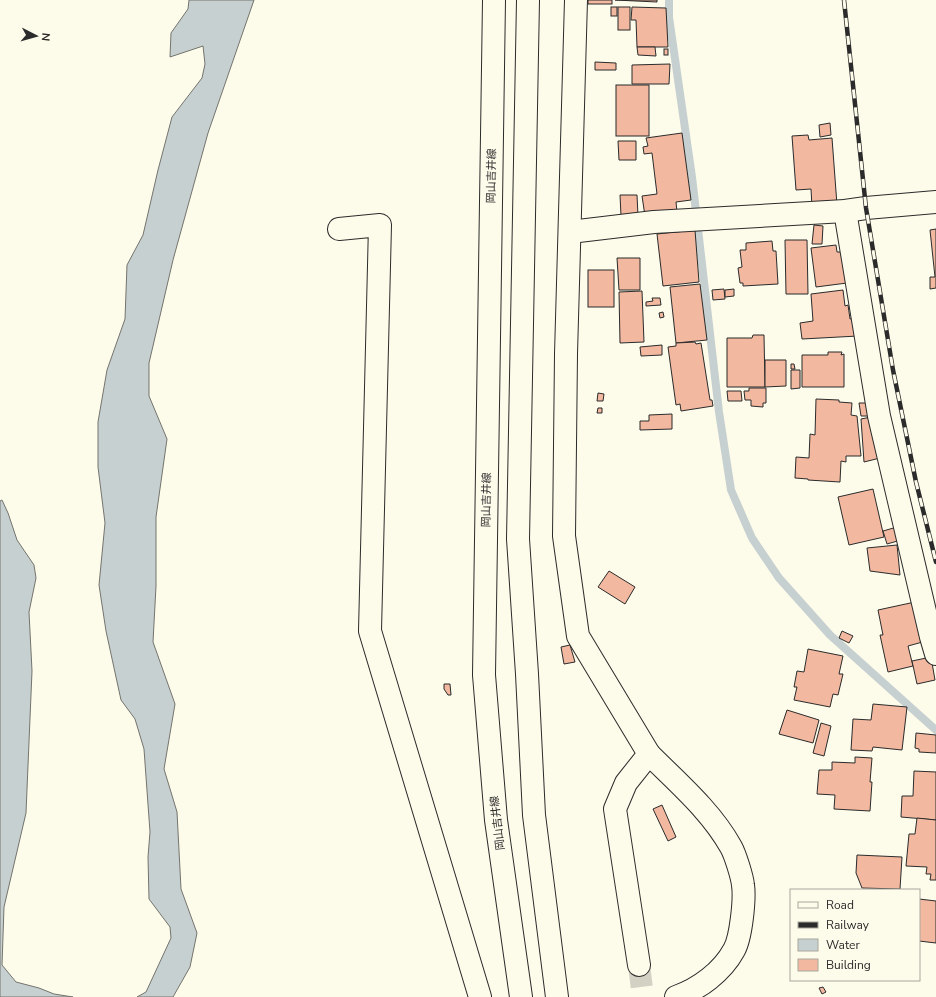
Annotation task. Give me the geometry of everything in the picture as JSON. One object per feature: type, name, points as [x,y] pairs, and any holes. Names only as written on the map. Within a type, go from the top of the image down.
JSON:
[{"type":"street","name":"岡山吉井線","points":[[494,0],[484,675],[496,820],[521,997]]},
{"type":"street","points":[[528,0],[518,538],[534,815],[557,997]]},
{"type":"street","points":[[576,0],[566,354],[564,536],[578,636],[649,754],[700,804],[717,824],[732,849],[743,885],[742,923],[734,950],[717,972],[696,987],[676,997]]},
{"type":"street","points":[[570,232],[654,222],[845,212],[866,208],[936,202]]},
{"type":"street","points":[[845,212],[879,416],[936,654]]},
{"type":"street","points":[[339,229],[380,224],[370,631],[480,997]]},
{"type":"street","points":[[639,965],[615,808],[626,783],[649,754]]},
{"type":"water","points":[[189,0],[254,0],[208,133],[173,260],[149,363],[149,396],[167,439],[156,517],[156,586],[153,642],[175,704],[164,769],[177,812],[181,889],[197,933],[190,967],[173,997],[137,997],[146,992],[171,938],[170,927],[149,899],[148,857],[150,832],[144,749],[135,719],[121,700],[106,631],[99,585],[105,523],[98,467],[98,422],[107,370],[125,319],[127,265],[143,235],[172,117],[202,78],[205,64],[203,46],[170,57],[171,33],[188,9]]},
{"type":"water","points":[[2,500],[17,540],[34,565],[36,578],[29,612],[32,671],[26,813],[4,907],[2,965],[16,982],[39,988],[54,994],[73,997],[0,997],[0,501]]},
{"type":"building","points":[[588,0],[612,0],[612,4],[588,4]]},
{"type":"building","points":[[615,0],[657,0],[657,2]]},
{"type":"building","points":[[611,7],[617,7],[617,16],[611,16]]},
{"type":"building","points":[[618,7],[630,7],[630,30],[618,30]]},
{"type":"building","points":[[632,7],[666,8],[668,47],[637,47],[636,20],[631,20]]},
{"type":"building","points":[[637,47],[655,47],[656,56],[638,55]]},
{"type":"building","points":[[664,49],[668,49],[668,55],[664,55]]},
{"type":"building","points":[[595,62],[616,63],[616,70],[595,70]]},
{"type":"building","points":[[670,64],[669,84],[632,84],[632,65]]},
{"type":"building","points":[[616,85],[649,85],[649,136],[616,136]]},
{"type":"building","points":[[830,123],[831,135],[820,137],[819,125]]},
{"type":"building","points":[[682,133],[691,200],[676,202],[677,212],[645,216],[642,196],[657,194],[652,153],[644,154],[643,147],[648,146],[646,138]]},
{"type":"building","points":[[808,135],[809,140],[832,138],[837,205],[812,207],[811,189],[796,190],[792,136]]},
{"type":"building","points":[[618,141],[636,141],[636,160],[619,160]]},
{"type":"building","points":[[620,195],[637,195],[638,216],[621,216]]},
{"type":"building","points":[[814,225],[823,226],[822,244],[812,244]]},
{"type":"building","points":[[936,229],[936,288],[930,289],[930,277],[935,277],[930,230]]},
{"type":"building","points":[[695,230],[699,282],[663,286],[657,234]]},
{"type":"building","points":[[785,240],[807,240],[808,294],[786,294]]},
{"type":"building","points":[[772,241],[773,251],[776,251],[778,284],[743,286],[743,283],[740,283],[738,268],[742,267],[740,250],[746,250],[746,243]]},
{"type":"building","points":[[836,245],[837,252],[843,252],[847,283],[816,287],[811,248]]},
{"type":"building","points":[[617,258],[640,258],[640,290],[619,290]]},
{"type":"building","points":[[588,270],[614,270],[614,307],[588,307]]},
{"type":"building","points":[[700,284],[707,340],[676,343],[670,287]]},
{"type":"building","points":[[724,289],[725,299],[713,300],[712,290]]},
{"type":"building","points":[[734,289],[734,296],[725,297],[725,290]]},
{"type":"building","points":[[843,290],[845,306],[848,305],[850,319],[854,318],[858,336],[802,339],[800,323],[813,321],[811,294]]},
{"type":"building","points":[[642,291],[644,342],[620,343],[619,292]]},
{"type":"building","points":[[652,298],[660,298],[661,305],[646,306],[646,302],[653,301]]},
{"type":"building","points":[[663,312],[664,317],[660,318],[659,313]]},
{"type":"building","points":[[753,335],[764,335],[765,387],[727,387],[727,338],[752,338]]},
{"type":"building","points":[[695,342],[696,344],[701,343],[710,400],[712,400],[713,406],[681,411],[680,404],[676,405],[668,347],[676,346],[676,343]]},
{"type":"building","points":[[662,345],[662,355],[641,356],[640,347]]},
{"type":"building","points":[[828,352],[842,352],[841,355],[844,354],[844,387],[802,387],[802,355],[828,355]]},
{"type":"building","points":[[765,360],[786,360],[786,386],[765,387]]},
{"type":"building","points":[[791,364],[794,364],[795,369],[791,369]]},
{"type":"building","points":[[791,370],[800,370],[800,388],[791,389]]},
{"type":"building","points":[[749,388],[766,388],[766,403],[763,403],[763,407],[751,406],[751,400],[745,400],[744,391],[749,391]]},
{"type":"building","points":[[727,391],[741,391],[742,401],[728,401]]},
{"type":"building","points":[[598,393],[604,394],[603,401],[597,401]]},
{"type":"building","points":[[816,399],[839,400],[839,402],[852,403],[851,415],[857,416],[861,456],[846,456],[846,462],[841,461],[840,482],[795,478],[796,457],[809,458],[810,434],[815,435]]},
{"type":"building","points":[[859,403],[869,403],[872,416],[861,416]]},
{"type":"building","points":[[598,408],[602,408],[602,413],[597,413]]},
{"type":"building","points":[[672,414],[672,429],[640,430],[640,421],[649,421],[649,415]]},
{"type":"building","points":[[871,417],[880,458],[864,462],[861,419]]},
{"type":"building","points":[[873,489],[884,537],[849,545],[838,497]]},
{"type":"building","points":[[897,527],[901,540],[887,544],[883,531]]},
{"type":"building","points":[[897,545],[900,575],[870,571],[867,548]]},
{"type":"building","points":[[609,571],[635,587],[625,604],[598,587]]},
{"type":"building","points":[[915,602],[926,641],[908,646],[913,666],[888,672],[880,635],[883,635],[878,610]]},
{"type":"building","points":[[842,631],[853,636],[849,643],[839,638]]},
{"type":"building","points":[[570,645],[575,662],[564,664],[561,647]]},
{"type":"building","points":[[808,649],[843,656],[839,674],[843,674],[838,695],[833,694],[830,707],[794,700],[797,687],[794,687],[797,671],[804,672]]},
{"type":"building","points":[[931,657],[935,680],[917,684],[912,661]]},
{"type":"building","points":[[444,684],[450,684],[451,695],[448,695],[444,689]]},
{"type":"building","points":[[873,704],[907,707],[902,750],[873,747],[872,751],[851,750],[853,719],[871,720]]},
{"type":"building","points":[[787,710],[819,720],[813,743],[779,734]]},
{"type":"building","points":[[821,723],[831,726],[824,756],[813,753]]},
{"type":"building","points":[[916,733],[936,735],[936,753],[919,752],[919,749],[915,748]]},
{"type":"building","points":[[855,757],[872,758],[870,811],[834,809],[835,795],[817,794],[819,770],[832,770],[832,762],[855,763]]},
{"type":"building","points":[[914,771],[936,772],[936,820],[901,817],[902,796],[913,796]]},
{"type":"building","points":[[662,805],[676,837],[668,841],[653,809]]},
{"type":"building","points":[[917,818],[936,820],[936,880],[930,880],[931,874],[926,874],[927,867],[906,866],[909,834],[915,834]]},
{"type":"building","points":[[857,855],[902,857],[900,889],[862,888],[856,873]]},
{"type":"building","points":[[920,899],[936,901],[936,943],[920,941]]},
{"type":"building","points":[[823,987],[826,992],[822,994],[819,988]]},
{"type":"waterway","points":[[669,0],[669,17],[692,177],[719,412],[731,490],[752,538],[779,578],[830,635],[936,730]]},
{"type":"tunnel","points":[[639,965],[643,997]]},
{"type":"railway","points":[[844,0],[866,208],[893,370],[916,482],[936,562]]}]
